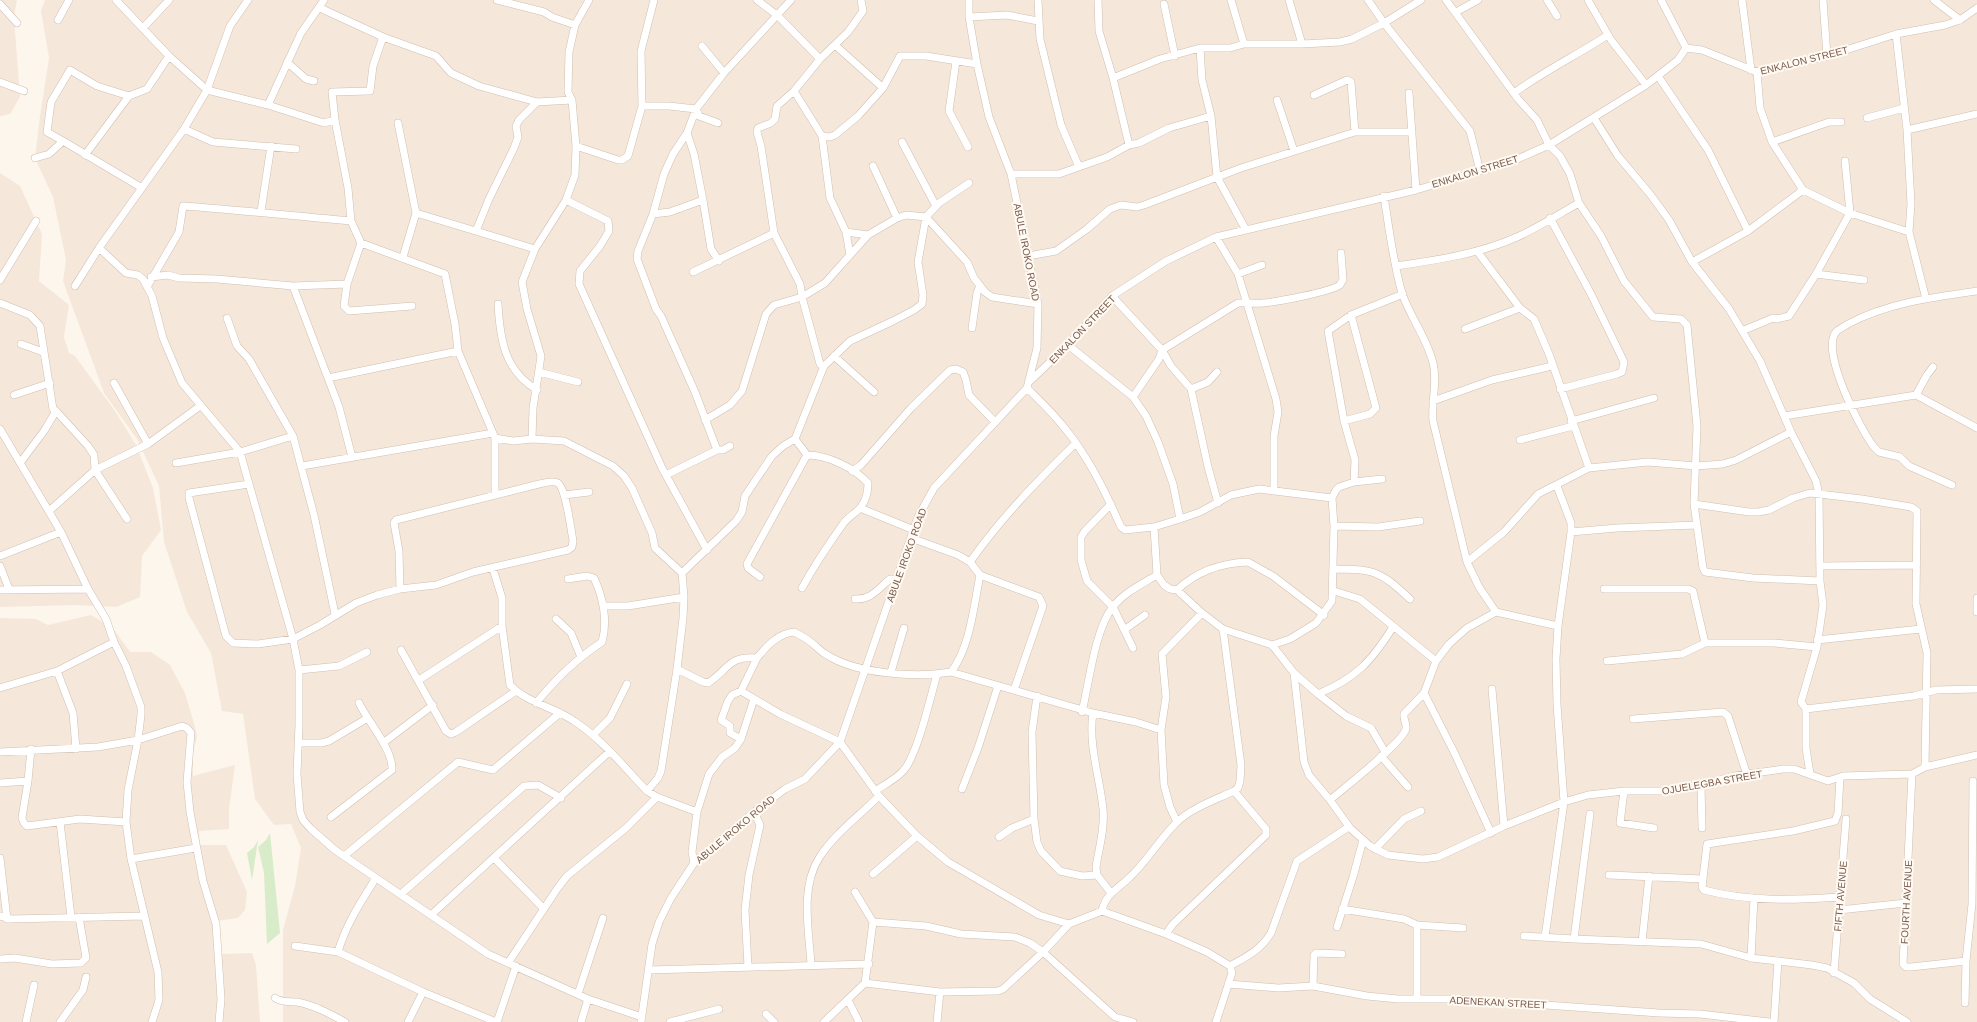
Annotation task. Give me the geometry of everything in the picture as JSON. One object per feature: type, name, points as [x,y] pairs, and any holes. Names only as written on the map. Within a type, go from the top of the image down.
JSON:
[{"type":"street","points":[[58,20],[69,0]]},
{"type":"street","points":[[116,0],[169,56],[207,90],[268,105],[324,123],[335,120]]},
{"type":"street","points":[[143,28],[169,0]]},
{"type":"street","points":[[75,286],[99,248],[184,129],[207,90],[230,26],[248,0]]},
{"type":"street","points":[[268,105],[301,33],[320,8],[324,0]]},
{"type":"street","points":[[497,0],[544,12],[552,17],[576,25]]},
{"type":"street","points":[[532,439],[533,408],[540,372],[541,356],[527,309],[522,282],[535,249],[566,200],[575,176],[576,146],[572,100],[568,92],[569,52],[576,25],[589,0]]},
{"type":"street","points":[[576,146],[622,160],[628,156],[642,106],[641,51],[654,0]]},
{"type":"street","points":[[756,0],[778,16],[820,59]]},
{"type":"street","points":[[717,450],[695,392],[661,316],[656,309],[637,259],[638,251],[653,214],[664,174],[673,154],[687,133],[696,108],[724,73],[778,16],[791,0]]},
{"type":"street","points":[[824,366],[820,364],[802,297],[800,284],[774,233],[761,146],[757,132],[761,125],[771,123],[775,120],[777,106],[794,91],[820,59],[848,32],[863,10],[861,0]]},
{"type":"street","name":"ABULE IROKO ROAD","points":[[642,1020],[652,944],[659,922],[671,898],[694,863],[754,812],[785,789],[805,779],[840,742],[864,669],[918,517],[934,488],[1028,385],[1037,348],[1038,304],[1011,174],[989,117],[977,64],[969,17],[969,0]]},
{"type":"street","points":[[1038,0],[1040,39],[1061,125],[1079,168]]},
{"type":"street","points":[[1098,0],[1099,31],[1113,78],[1129,145]]},
{"type":"street","points":[[1231,0],[1244,44]]},
{"type":"street","points":[[1289,0],[1302,44]]},
{"type":"street","points":[[1368,0],[1384,23],[1470,131],[1480,171]]},
{"type":"street","points":[[1113,78],[1160,59],[1200,48],[1230,48],[1244,44],[1302,44],[1352,39],[1384,23],[1421,0]]},
{"type":"street","points":[[1446,0],[1514,93],[1537,120],[1549,145],[1560,156],[1570,174],[1580,203],[1601,236],[1624,281],[1648,313],[1653,317],[1681,319],[1687,325],[1697,426],[1694,504],[1705,572],[1753,578],[1820,581]]},
{"type":"street","points":[[1456,12],[1478,0]]},
{"type":"street","points":[[1547,0],[1557,16]]},
{"type":"street","points":[[1588,0],[1608,35],[1646,84]]},
{"type":"street","points":[[1661,0],[1686,48]]},
{"type":"street","points":[[1742,0],[1760,108],[1772,142],[1803,190],[1850,213],[1909,232]]},
{"type":"street","points":[[1823,0],[1827,56]]},
{"type":"street","points":[[1934,0],[1960,20]]},
{"type":"street","points":[[0,4],[17,23]]},
{"type":"street","points":[[1164,4],[1175,56]]},
{"type":"street","points":[[320,8],[383,37],[436,56],[451,73],[479,86],[537,102],[572,100]]},
{"type":"street","name":"ENKALON STREET","points":[[1028,385],[1068,345],[1112,296],[1166,261],[1216,237],[1384,196],[1416,190],[1513,161],[1549,145],[1594,118],[1658,76],[1678,60],[1686,48],[1702,50],[1754,71],[1827,56],[1896,34],[1946,25],[1960,20],[1977,8]]},
{"type":"street","points":[[969,17],[1007,15],[1038,21]]},
{"type":"street","points":[[1896,34],[1907,130],[1911,204],[1909,232],[1926,298]]},
{"type":"street","points":[[1514,93],[1550,68],[1575,56],[1608,35]]},
{"type":"street","points":[[383,37],[373,66],[370,92],[332,92],[335,120],[348,188],[351,221],[361,243],[347,284],[344,306],[349,311],[412,306]]},
{"type":"street","points":[[835,45],[883,88]]},
{"type":"street","points":[[702,46],[724,73]]},
{"type":"street","points":[[1200,48],[1202,80],[1211,116],[1217,177],[1246,230]]},
{"type":"street","points":[[85,155],[129,96],[148,88],[169,56]]},
{"type":"street","points":[[822,136],[830,137],[844,129],[858,116],[883,88],[900,56],[926,56],[977,64]]},
{"type":"street","points":[[956,61],[949,111],[968,147]]},
{"type":"street","points":[[287,62],[306,79],[314,81]]},
{"type":"street","points":[[129,96],[97,86],[70,70],[51,102],[46,132],[142,188]]},
{"type":"street","points":[[1658,76],[1708,150],[1748,231]]},
{"type":"street","points":[[1314,95],[1347,80],[1351,82],[1355,132]]},
{"type":"street","points":[[0,82],[24,91]]},
{"type":"street","points":[[794,91],[822,136],[830,198],[846,232],[850,254]]},
{"type":"street","points":[[1409,93],[1416,190]]},
{"type":"street","points":[[1277,100],[1294,151]]},
{"type":"street","points":[[476,231],[492,192],[514,148],[518,137],[516,126],[519,120],[537,102]]},
{"type":"street","points":[[642,106],[696,108]]},
{"type":"street","points":[[696,108],[699,116],[718,123]]},
{"type":"street","points":[[1867,118],[1904,108]]},
{"type":"street","points":[[1907,130],[1977,114]]},
{"type":"street","points":[[1011,174],[1059,174],[1107,157],[1129,145],[1139,142],[1168,128],[1211,116]]},
{"type":"street","points":[[1594,118],[1618,156],[1650,194],[1669,220],[1692,262],[1728,309],[1760,360],[1791,432],[1816,481],[1819,495],[1820,581],[1823,605],[1817,643],[1801,702],[1806,709],[1806,748],[1810,774]]},
{"type":"street","points":[[1772,142],[1824,124],[1841,122]]},
{"type":"street","points":[[398,123],[416,213],[403,257]]},
{"type":"street","points":[[184,129],[213,142],[296,149]]},
{"type":"street","points":[[1028,256],[1056,251],[1087,229],[1110,209],[1121,205],[1137,207],[1217,177],[1355,132],[1412,132]]},
{"type":"street","points":[[687,133],[694,154],[711,249],[714,257],[719,260]]},
{"type":"street","points":[[35,158],[49,154],[63,141]]},
{"type":"street","points":[[902,142],[936,206]]},
{"type":"street","points":[[261,211],[271,146]]},
{"type":"street","points":[[1742,331],[1773,318],[1777,319],[1789,316],[1816,274],[1850,213],[1845,160]]},
{"type":"street","points":[[873,166],[897,218]]},
{"type":"street","points":[[682,573],[736,521],[742,512],[745,496],[772,456],[783,446],[795,439],[824,366],[850,341],[893,322],[922,304],[923,295],[918,262],[926,217],[936,206],[969,183]]},
{"type":"street","points":[[1692,262],[1748,231],[1803,190]]},
{"type":"street","points":[[1384,196],[1396,266],[1403,294],[1424,338],[1433,362],[1436,379],[1435,392],[1432,401],[1434,421],[1467,562],[1479,586],[1496,612]]},
{"type":"street","points":[[566,200],[608,221],[609,231],[600,246],[580,271],[579,284],[666,474],[707,550]]},
{"type":"street","points":[[653,214],[670,212],[703,200]]},
{"type":"street","points":[[1396,266],[1429,262],[1477,252],[1518,237],[1550,218],[1580,203]]},
{"type":"street","points":[[147,287],[151,277],[179,232],[182,206],[261,211],[279,215],[351,221]]},
{"type":"street","points":[[416,213],[535,249]]},
{"type":"street","points":[[705,420],[730,405],[742,391],[759,336],[770,309],[774,305],[802,297],[825,283],[868,235],[897,218],[906,216],[926,217],[967,262],[980,285],[992,297],[1038,304]]},
{"type":"street","points":[[1550,218],[1591,294],[1624,362],[1622,372],[1560,389]]},
{"type":"street","points":[[0,280],[36,221]]},
{"type":"street","points":[[846,232],[868,235]]},
{"type":"street","points":[[693,272],[774,233]]},
{"type":"street","points":[[1216,237],[1238,274],[1259,340],[1278,412],[1274,436],[1274,490]]},
{"type":"street","points":[[361,243],[403,257],[445,274],[455,324],[458,351],[494,435],[495,495]]},
{"type":"street","points":[[99,248],[126,273],[138,275],[143,279],[152,296],[163,338],[182,383],[240,452],[293,639],[299,670],[300,706],[297,774],[300,812],[303,820],[320,838],[344,856],[488,954],[588,999],[642,1020]]},
{"type":"street","points":[[1477,252],[1520,308],[1534,320],[1589,468]]},
{"type":"street","points":[[1133,397],[1159,359],[1162,350],[1238,304],[1246,302],[1253,304],[1264,303],[1319,292],[1340,285],[1344,280],[1341,253]]},
{"type":"street","points":[[1238,274],[1262,264]]},
{"type":"street","points":[[1816,274],[1864,280]]},
{"type":"street","points":[[151,277],[168,275],[179,278],[217,279],[292,286],[347,284]]},
{"type":"street","points":[[972,328],[977,292],[980,285]]},
{"type":"street","points":[[292,286],[339,407],[352,457]]},
{"type":"street","points":[[1952,485],[1909,466],[1900,457],[1879,452],[1869,442],[1837,375],[1833,346],[1836,332],[1860,318],[1926,298],[1977,292]]},
{"type":"street","points":[[1354,482],[1355,460],[1344,421],[1328,332],[1351,315],[1403,294]]},
{"type":"street","points":[[1112,296],[1162,350],[1171,366],[1191,389],[1208,467],[1218,503]]},
{"type":"street","points":[[0,303],[30,315],[40,326],[53,409],[56,410],[88,446],[94,455],[95,470],[126,519]]},
{"type":"street","points":[[498,304],[501,341],[508,358],[524,383],[537,390]]},
{"type":"street","points":[[1465,329],[1520,308]]},
{"type":"street","points":[[1344,421],[1370,414],[1376,408],[1351,315]]},
{"type":"street","points":[[227,318],[237,346],[249,359],[293,436],[302,466],[336,614]]},
{"type":"street","points":[[21,344],[43,352]]},
{"type":"street","points":[[1068,345],[1133,397],[1146,416],[1158,442],[1173,484],[1180,519]]},
{"type":"street","points":[[328,378],[458,351]]},
{"type":"street","points":[[834,356],[874,392]]},
{"type":"street","points":[[1432,401],[1492,380],[1552,366]]},
{"type":"street","points":[[1916,395],[1933,367]]},
{"type":"street","points":[[852,471],[861,465],[911,408],[950,370],[956,369],[963,372],[969,395],[995,422]]},
{"type":"street","points":[[540,372],[578,382]]},
{"type":"street","points":[[1191,389],[1208,382],[1218,372]]},
{"type":"street","points":[[14,395],[50,383]]},
{"type":"street","points":[[114,383],[148,444]]},
{"type":"street","points":[[1028,385],[1076,443],[1094,471],[1121,526],[1125,530],[1154,527],[1180,519],[1218,503],[1231,495],[1250,491],[1274,490],[1332,498]]},
{"type":"street","points":[[1784,416],[1916,395],[1977,428]]},
{"type":"street","points":[[1520,440],[1654,398]]},
{"type":"street","points":[[49,511],[95,470],[148,444],[200,406]]},
{"type":"street","points":[[20,463],[44,431],[56,410]]},
{"type":"street","points":[[0,429],[3,441],[20,463],[49,511],[61,532],[88,589],[106,619],[114,642],[126,666],[141,707],[138,740],[128,790],[126,822],[131,859],[158,972],[159,1000],[152,1022]]},
{"type":"street","points":[[1467,562],[1504,532],[1538,494],[1557,486],[1589,468],[1648,462],[1696,466],[1723,464],[1736,460],[1791,432]]},
{"type":"street","points":[[302,466],[494,435],[513,441],[532,439],[564,441],[613,466],[624,476],[632,488],[652,533],[655,548],[682,573],[684,597],[677,669],[661,771],[658,778],[648,790]]},
{"type":"street","points":[[176,463],[240,452],[293,436]]},
{"type":"street","points":[[795,439],[807,455]]},
{"type":"street","points":[[970,562],[999,523],[1032,486],[1076,443]]},
{"type":"street","points":[[666,474],[717,450],[723,450],[730,446]]},
{"type":"street","points":[[802,588],[812,570],[843,524],[860,508],[868,493],[868,484],[863,478],[852,471],[833,461],[815,455],[807,455]]},
{"type":"street","points":[[760,577],[748,568],[747,564],[807,455]]},
{"type":"street","points":[[861,465],[863,478]]},
{"type":"street","points":[[1272,645],[1290,639],[1316,623],[1324,615],[1332,601],[1334,591],[1334,526],[1332,498],[1339,487],[1354,482],[1382,479]]},
{"type":"street","points":[[249,484],[189,493],[189,498],[206,568],[226,636],[233,643],[258,644],[293,639],[320,625],[356,603],[400,589],[436,585],[474,572],[493,569],[568,550],[572,547],[573,541],[564,495],[560,485],[557,482],[551,482],[396,520],[394,523],[399,551],[400,589]]},
{"type":"street","points":[[1545,937],[1564,802],[1557,704],[1556,659],[1558,626],[1571,523],[1557,486]]},
{"type":"street","points":[[564,495],[589,492]]},
{"type":"street","points":[[1694,504],[1748,512],[1758,512],[1769,510],[1794,498],[1810,493],[1862,499],[1915,508],[1918,520],[1915,565],[1916,604],[1927,653],[1925,767]]},
{"type":"street","points":[[1111,504],[1081,537],[1081,560],[1087,581],[1113,607],[1133,648]]},
{"type":"street","points":[[860,508],[914,530]]},
{"type":"street","points":[[1334,526],[1378,527],[1420,521]]},
{"type":"street","points":[[1571,532],[1616,528],[1697,525]]},
{"type":"street","points":[[1154,527],[1158,575],[1164,585],[1170,589],[1177,590],[1202,613],[1223,629],[1272,645],[1294,673],[1318,694],[1346,716],[1371,728],[1383,754],[1408,787]]},
{"type":"street","points":[[0,556],[61,532]]},
{"type":"street","points":[[911,538],[958,555],[970,562],[980,575],[1039,597],[1042,600],[1042,606],[1014,690]]},
{"type":"street","points":[[1177,590],[1202,571],[1248,562],[1273,576],[1324,615]]},
{"type":"street","points":[[1820,566],[1915,565]]},
{"type":"street","points":[[0,566],[9,589]]},
{"type":"street","points":[[493,569],[502,598],[502,626],[510,685],[516,691],[560,713],[593,735],[648,790],[657,797],[697,812]]},
{"type":"street","points":[[1334,569],[1365,569],[1381,575],[1410,599]]},
{"type":"street","points":[[951,672],[959,661],[970,622],[980,575]]},
{"type":"street","points":[[1082,712],[1103,623],[1113,607],[1136,587],[1158,575]]},
{"type":"street","points":[[536,702],[556,678],[602,642],[604,636],[604,606],[594,578],[587,576],[568,579]]},
{"type":"street","points":[[854,600],[864,600],[890,579],[896,580]]},
{"type":"street","points":[[0,590],[88,589]]},
{"type":"street","points":[[1604,589],[1688,589],[1693,591],[1706,643]]},
{"type":"street","points":[[1334,591],[1360,599],[1436,662]]},
{"type":"street","points":[[604,606],[628,606],[684,597]]},
{"type":"street","points":[[1977,598],[1977,609]]},
{"type":"street","points":[[1330,800],[1383,754],[1406,730],[1404,714],[1424,693],[1436,662],[1449,644],[1467,628],[1496,612],[1558,626]]},
{"type":"street","points":[[1177,822],[1170,807],[1164,784],[1161,730],[1166,697],[1162,654],[1202,613]]},
{"type":"street","points":[[1124,630],[1145,616]]},
{"type":"street","points":[[556,618],[571,633],[581,657]]},
{"type":"street","points":[[419,680],[502,626]]},
{"type":"street","points":[[1318,694],[1356,674],[1380,648],[1393,627]]},
{"type":"street","points":[[891,672],[904,628]]},
{"type":"street","points":[[1102,911],[1103,903],[1111,893],[1131,876],[1177,822],[1197,809],[1238,788],[1241,765],[1223,629]]},
{"type":"street","points":[[1607,661],[1682,654],[1706,643],[1817,643],[1921,630]]},
{"type":"street","points":[[741,739],[730,733],[730,726],[721,720],[728,701],[732,695],[741,691],[757,658],[766,646],[789,632],[794,632],[812,642],[827,655],[864,669],[937,674],[951,672],[1037,696],[1082,712],[1136,722],[1161,730]]},
{"type":"street","points":[[0,688],[57,671],[114,642]]},
{"type":"street","points":[[401,650],[433,705],[446,731],[451,734],[516,691]]},
{"type":"street","points":[[299,670],[339,666],[367,652]]},
{"type":"street","points":[[677,669],[708,683],[731,662],[747,658],[757,658]]},
{"type":"street","points":[[57,671],[73,713],[76,749]]},
{"type":"street","points":[[1230,966],[1255,952],[1266,942],[1278,916],[1297,861],[1347,828],[1350,828],[1330,800],[1309,775],[1304,762],[1294,673]]},
{"type":"street","points":[[811,964],[807,916],[810,881],[819,859],[838,835],[877,794],[903,771],[908,763],[922,728],[937,674]]},
{"type":"street","points":[[593,735],[610,718],[627,684]]},
{"type":"street","points":[[962,789],[978,748],[998,686]]},
{"type":"street","points":[[1806,709],[1926,693],[1936,690],[1977,688]]},
{"type":"street","points":[[1492,689],[1504,826]]},
{"type":"street","points":[[741,691],[840,742],[877,794],[917,836],[948,862],[1039,915],[1069,924]]},
{"type":"street","points":[[1424,693],[1491,833]]},
{"type":"street","points":[[1037,696],[1032,732],[1034,819],[1037,842],[1041,851],[1050,863],[1060,871],[1082,876],[1097,875]]},
{"type":"street","points":[[694,863],[692,852],[697,812],[709,774],[722,757],[736,748],[741,739],[754,699]]},
{"type":"street","points":[[331,818],[392,770],[392,766],[383,742],[366,719],[359,704]]},
{"type":"street","points":[[383,742],[433,705]]},
{"type":"street","points":[[1633,719],[1723,712],[1728,716],[1747,775]]},
{"type":"street","points":[[344,856],[458,762],[493,770],[560,713]]},
{"type":"street","points":[[1093,714],[1092,723],[1094,756],[1103,823],[1096,867],[1097,875],[1111,893]]},
{"type":"street","points":[[298,743],[321,743],[329,741],[366,719]]},
{"type":"street","points":[[0,752],[31,749],[76,749],[138,740],[182,726],[187,728],[191,733],[187,782],[196,848],[203,881],[216,924],[221,999],[219,1022]]},
{"type":"street","points":[[31,749],[22,818],[27,826],[80,820],[126,822]]},
{"type":"street","points":[[431,915],[561,798],[609,752]]},
{"type":"street","name":"OJUELEGBA STREET","points":[[1350,828],[1375,849],[1388,855],[1402,858],[1423,859],[1438,857],[1504,826],[1564,802],[1588,795],[1624,791],[1664,791],[1701,785],[1734,776],[1794,769],[1828,781],[1843,776],[1912,774],[1925,767],[1977,755]]},
{"type":"street","name":"FOURTH AVENUE","points":[[1912,774],[1903,964],[1906,967],[1911,967],[1966,961]]},
{"type":"street","points":[[1840,778],[1838,812],[1834,821],[1785,832],[1710,843],[1705,847],[1702,879],[1702,887],[1704,890],[1754,898],[1789,901],[1840,897]]},
{"type":"street","points":[[0,784],[28,781]]},
{"type":"street","points":[[1965,1003],[1966,961],[1974,904],[1973,781]]},
{"type":"street","points":[[401,894],[524,786],[538,785],[561,798]]},
{"type":"street","points":[[1701,785],[1702,828]]},
{"type":"street","points":[[1166,934],[1173,924],[1266,835],[1266,829],[1234,791]]},
{"type":"street","points":[[1624,791],[1620,823],[1654,828]]},
{"type":"street","points":[[508,962],[567,876],[626,828],[657,797]]},
{"type":"street","points":[[1375,849],[1404,820],[1421,811]]},
{"type":"street","points":[[748,967],[745,910],[749,875],[760,825],[754,812]]},
{"type":"street","points":[[1574,939],[1590,814]]},
{"type":"street","points":[[999,837],[1012,828],[1034,819]]},
{"type":"street","name":"FIFTH AVENUE","points":[[1834,973],[1846,819]]},
{"type":"street","points":[[60,822],[71,917]]},
{"type":"street","points":[[873,874],[917,836]]},
{"type":"street","points":[[1337,927],[1363,840]]},
{"type":"street","points":[[131,859],[196,848]]},
{"type":"street","points":[[0,858],[4,918],[144,916]]},
{"type":"street","points":[[494,858],[544,909]]},
{"type":"street","points":[[1609,876],[1649,876],[1702,879]]},
{"type":"street","points":[[1642,942],[1649,876]]},
{"type":"street","points":[[338,952],[342,937],[353,914],[376,878]]},
{"type":"street","points":[[824,1022],[865,983],[869,964],[873,922],[855,892]]},
{"type":"street","points":[[1751,958],[1754,898]]},
{"type":"street","points":[[1839,910],[1906,903]]},
{"type":"street","points":[[1342,909],[1404,919],[1417,925],[1463,928]]},
{"type":"street","points":[[865,983],[940,992],[1003,989],[1043,952],[1069,924],[1102,911],[1166,934],[1206,952],[1230,966],[1232,973],[1216,1022]]},
{"type":"street","points":[[0,959],[15,958],[52,964],[81,963],[85,960],[86,954],[79,917]]},
{"type":"street","points":[[578,994],[603,918]]},
{"type":"street","points":[[873,922],[926,926],[961,934],[1015,937],[1030,943],[1043,952],[1115,1017],[1133,1022]]},
{"type":"street","points":[[1417,925],[1417,999]]},
{"type":"street","points":[[1524,936],[1701,944],[1751,958],[1827,968],[1854,983],[1870,999],[1906,1022]]},
{"type":"street","points":[[295,946],[338,952],[423,992],[496,1022],[516,966]]},
{"type":"street","points":[[1313,986],[1314,955],[1316,952],[1342,954]]},
{"type":"street","points":[[1774,1022],[1778,961]]},
{"type":"street","points":[[649,970],[811,964],[869,964]]},
{"type":"street","points":[[60,1022],[82,990],[86,977]]},
{"type":"street","points":[[26,1022],[34,984]]},
{"type":"street","name":"ADENEKAN STREET","points":[[1228,984],[1278,988],[1313,986],[1367,996],[1417,999],[1458,999],[1700,1014],[1769,1022]]},
{"type":"street","points":[[408,1022],[423,992]]},
{"type":"street","points":[[937,1022],[940,992]]},
{"type":"street","points":[[276,998],[279,1001],[297,1002],[318,1008],[345,1022]]},
{"type":"street","points":[[581,1022],[588,999]]},
{"type":"street","points":[[848,1000],[859,1022]]},
{"type":"street","points":[[670,1022],[719,1009]]},
{"type":"street","points":[[766,1014],[774,1022]]},
{"type":"shaded area","points":[[0,0],[17,0],[14,17],[20,97],[10,114],[0,116]]},
{"type":"shaded area","points":[[45,0],[1977,0],[1977,1022],[283,1022],[283,930],[295,886],[301,848],[291,824],[274,825],[255,799],[243,714],[222,711],[211,653],[187,612],[164,542],[159,486],[137,439],[104,393],[63,281],[66,260],[53,197],[35,158],[49,58],[41,11]]},
{"type":"shaded area","points":[[0,173],[20,186],[42,234],[39,281],[69,305],[64,337],[69,353],[75,356],[115,411],[136,445],[153,488],[161,530],[142,556],[140,597],[116,607],[75,605],[0,607]]},
{"type":"shaded area","points":[[91,615],[112,627],[130,652],[151,652],[170,665],[185,693],[195,727],[197,737],[193,752],[193,776],[235,765],[229,809],[229,829],[199,831],[200,845],[226,845],[247,892],[245,910],[238,918],[217,921],[221,954],[252,953],[256,965],[260,1022],[0,1022],[0,618],[36,619],[48,625]]},
{"type":"green space","points":[[270,833],[280,933],[267,944],[264,873],[258,847],[266,840]]},
{"type":"green space","points":[[258,840],[252,880],[247,853],[254,847]]}]
